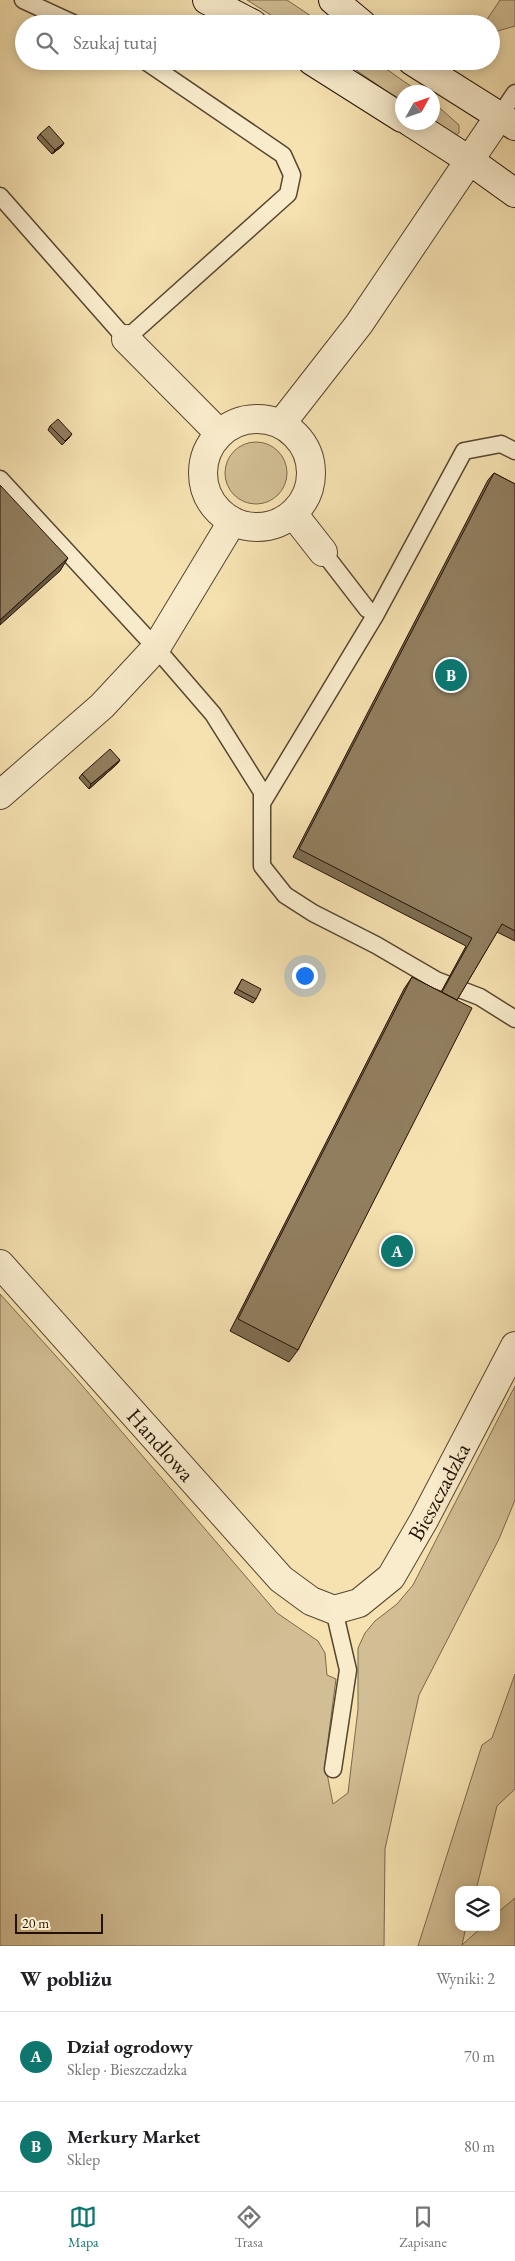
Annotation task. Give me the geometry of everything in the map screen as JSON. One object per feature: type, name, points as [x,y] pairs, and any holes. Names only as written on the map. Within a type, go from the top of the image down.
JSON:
[{"type":"street","points":[[207,0],[236,15]]},
{"type":"street","points":[[333,0],[351,15]]},
{"type":"street","points":[[326,70],[395,114]]},
{"type":"street","points":[[281,424],[358,324],[469,160],[507,120],[426,70]]},
{"type":"street","points":[[422,130],[515,192]]},
{"type":"street","points":[[126,339],[219,433]]},
{"type":"street","points":[[260,418],[281,424],[296,434],[307,448],[312,466],[311,484],[305,501],[294,514],[275,525],[253,528],[232,522],[212,505],[202,481],[205,454],[219,433],[238,421],[260,418]]},
{"type":"street","points":[[294,514],[322,552]]},
{"type":"street","points":[[0,795],[102,706],[156,648],[232,522]]},
{"type":"street","name":"Handlowa","points":[[0,1264],[281,1579],[311,1602],[334,1610]]},
{"type":"street","name":"Bieszczadzka","points":[[334,1610],[359,1603],[391,1577],[424,1520],[515,1346]]},
{"type":"lane","points":[[23,0],[56,15]]},
{"type":"lane","points":[[0,196],[126,339],[288,194],[292,175],[283,155],[158,70]]},
{"type":"lane","points":[[507,120],[515,93]]},
{"type":"lane","points":[[262,804],[376,614],[464,451],[501,444],[515,451]]},
{"type":"lane","points":[[0,479],[156,648],[213,714],[262,792],[262,866],[285,895],[313,913],[376,945],[436,980],[480,998],[515,1019]]},
{"type":"lane","points":[[322,552],[367,609],[376,614]]},
{"type":"lane","points":[[333,1769],[348,1670],[334,1610]]},
{"type":"shaded area","points":[[247,0],[287,0],[310,15],[271,15]]},
{"type":"shaded area","points":[[500,0],[515,0],[515,26],[500,30],[500,15],[490,15]]},
{"type":"shaded area","points":[[356,70],[388,70],[409,85],[395,85],[395,97]]},
{"type":"shaded area","points":[[440,108],[459,125],[459,133],[453,137],[440,128]]},
{"type":"shaded area","points":[[256,442],[268,445],[278,451],[284,461],[287,473],[284,485],[278,495],[268,501],[256,504],[244,501],[234,495],[228,485],[225,473],[228,461],[234,451],[244,445]]},
{"type":"shaded area","points":[[0,1294],[74,1376],[277,1613],[318,1641],[325,1653],[327,1675],[336,1679],[325,1763],[333,1804],[348,1793],[358,1709],[358,1648],[365,1633],[375,1621],[397,1604],[413,1585],[515,1386],[515,1500],[499,1539],[419,1695],[385,1849],[384,1946],[0,1946]]},
{"type":"shaded area","points":[[515,1674],[515,1789],[497,1806],[477,1886],[455,1886],[455,1931],[465,1931],[462,1945],[478,1931],[500,1931],[500,1911],[515,1898],[515,1946],[418,1946],[482,1745],[492,1738]]},
{"type":"building","points":[[49,126],[64,143],[55,150],[40,134]]},
{"type":"building","points":[[58,419],[72,434],[65,441],[50,426]]},
{"type":"building","points":[[494,473],[515,484],[515,931],[502,924],[457,1000],[442,992],[472,938],[299,849]]},
{"type":"building","points":[[0,485],[68,558],[0,620]]},
{"type":"building","points":[[110,749],[120,760],[91,784],[82,774]]},
{"type":"building","points":[[412,977],[472,1008],[298,1350],[238,1319]]},
{"type":"building","points":[[242,979],[261,989],[256,999],[237,989]]},
{"type":"place","name":"Merkury Market","points":[[451,675]]},
{"type":"place","name":"Dział ogrodowy","points":[[397,1251]]}]
